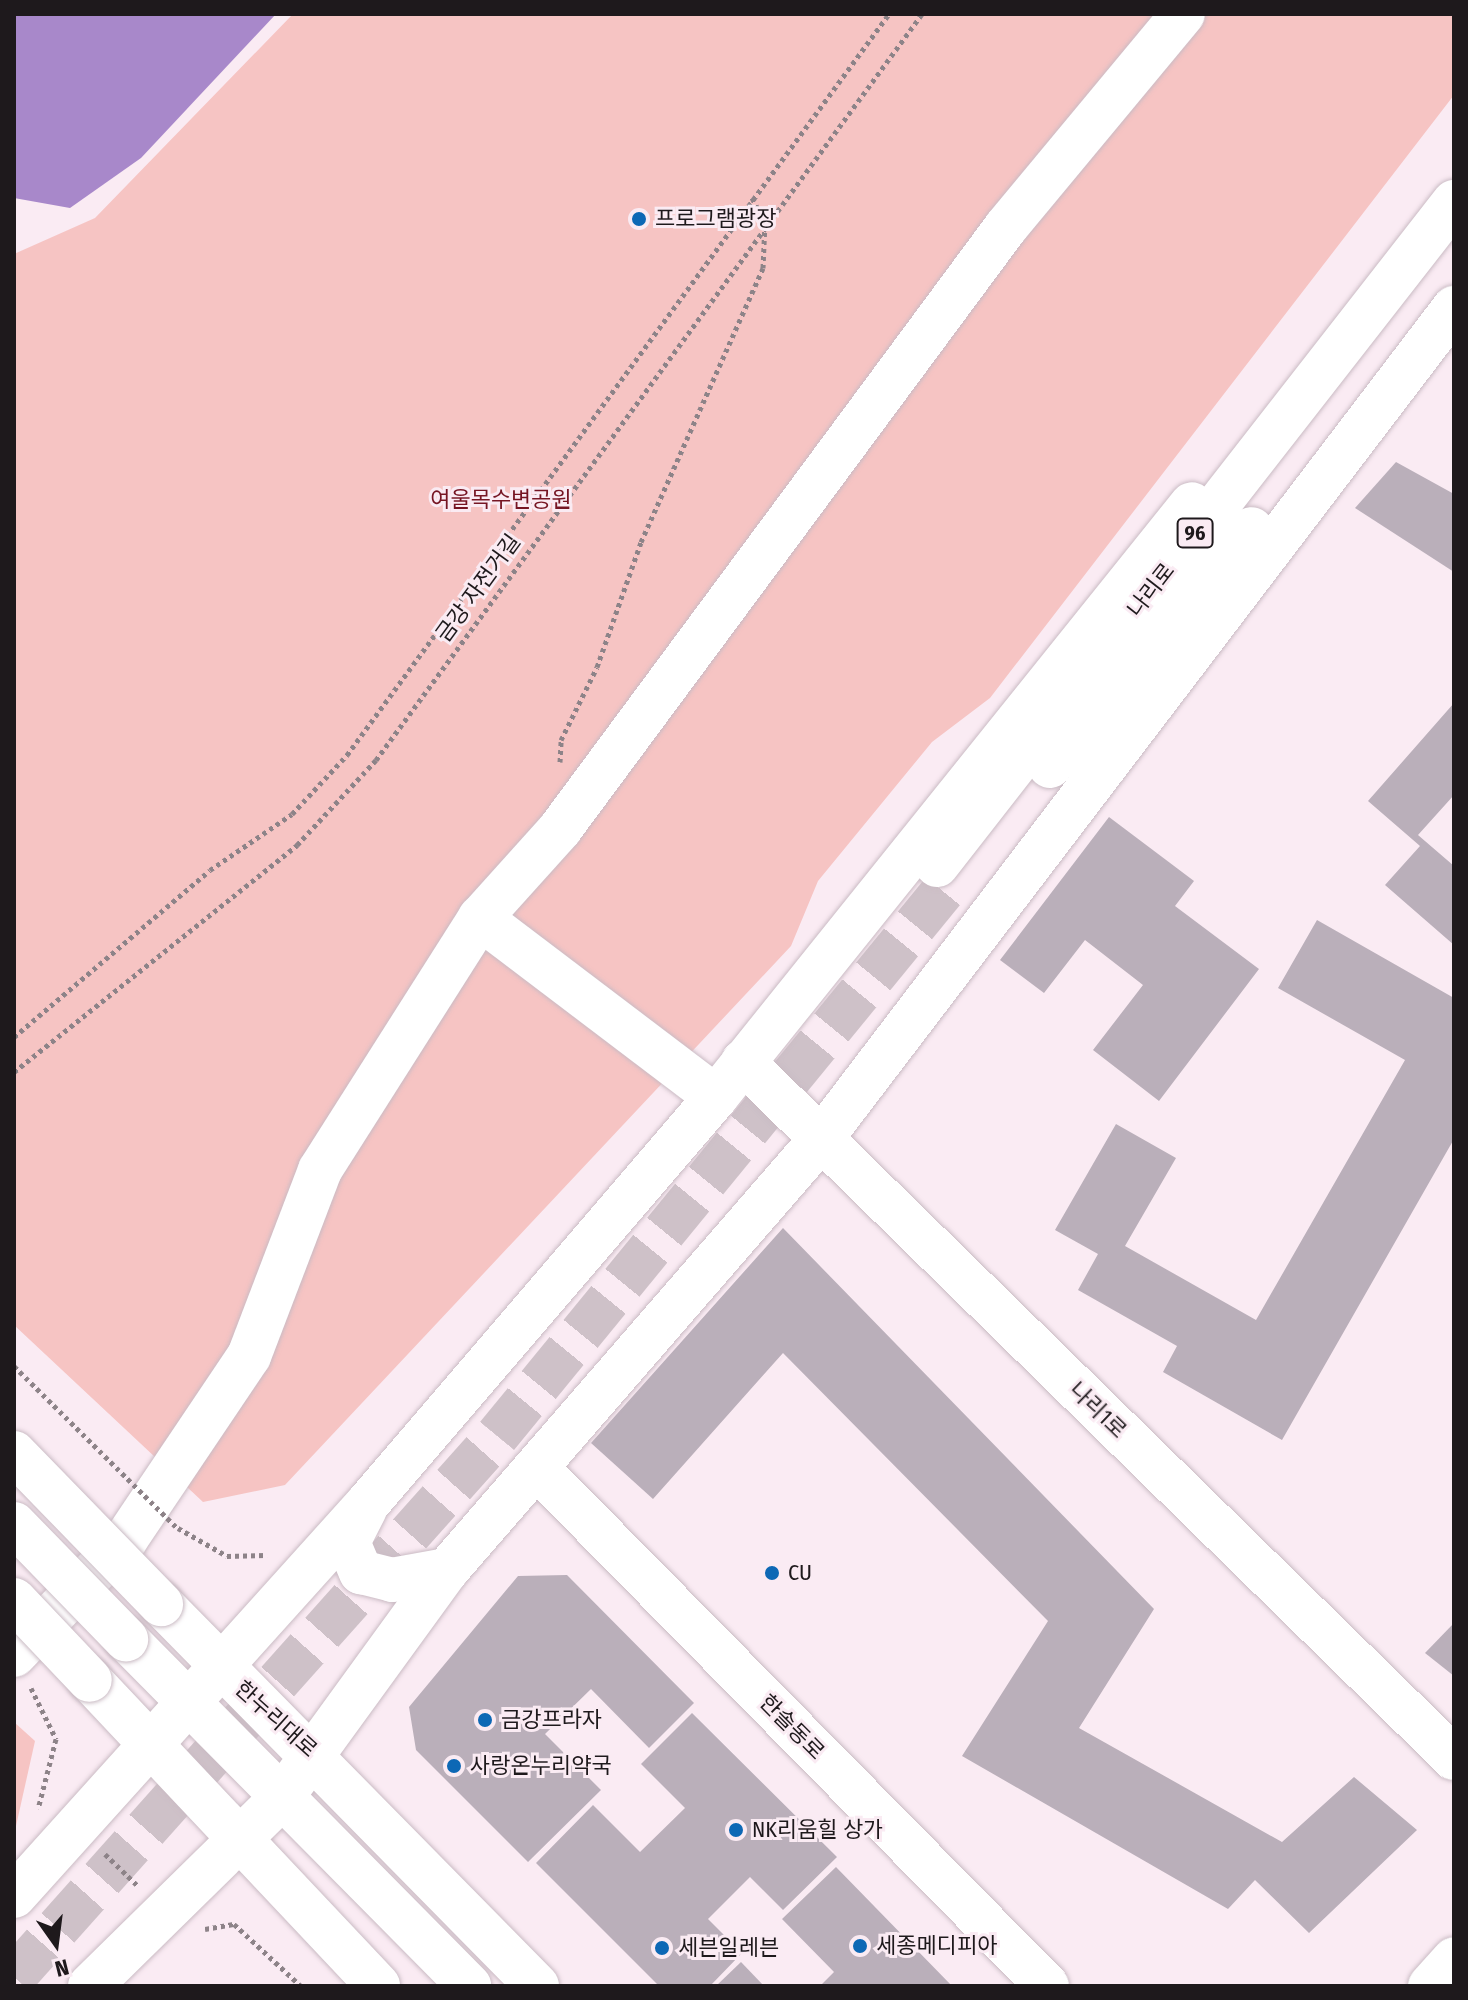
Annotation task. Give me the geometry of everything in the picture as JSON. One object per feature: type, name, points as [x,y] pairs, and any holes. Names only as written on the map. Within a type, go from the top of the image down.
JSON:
[{"type":"street","points":[[14,1655],[126,1539],[249,1356],[320,1170],[480,918],[560,829],[1006,227],[1183,14]]},
{"type":"street","points":[[14,1896],[152,1748],[187,1703],[368,1503],[716,1097],[1353,305],[1454,193]]},
{"type":"street","name":"나리로","points":[[1454,202],[944,873],[1454,292]]},
{"type":"street","points":[[90,1986],[282,1797],[447,1570],[821,1139],[1454,308]]},
{"type":"street","points":[[480,918],[716,1097]]},
{"type":"street","name":"나리1로","points":[[743,1062],[1454,1758]]},
{"type":"street","name":"한누리대로","points":[[14,1453],[221,1669],[315,1754],[537,1986]]},
{"type":"street","name":"한솔동로","points":[[537,1468],[1047,1986]]},
{"type":"street","points":[[368,1503],[348,1542],[361,1572],[392,1580],[447,1570]]},
{"type":"street","points":[[14,1524],[469,1986]]},
{"type":"street","points":[[14,1600],[378,1986]]},
{"type":"street","points":[[1430,1986],[1454,1959]]},
{"type":"path","points":[[14,1037],[210,870],[292,814],[347,755],[751,196],[889,14]]},
{"type":"path","name":"금강 자전거길","points":[[14,1072],[297,845],[376,760],[765,223],[922,14]]},
{"type":"path","points":[[560,770],[561,740],[763,268],[765,223],[751,196]]},
{"type":"path","points":[[14,1366],[177,1528],[227,1556],[267,1555]]},
{"type":"path","points":[[36,1820],[56,1739],[42,1700]]},
{"type":"path","points":[[42,1791],[185,1932],[234,1924],[301,1986]]},
{"type":"green space","name":"여울목수변공원","points":[[293,14],[1454,14],[1454,95],[990,698],[932,742],[818,881],[791,946],[285,1485],[203,1502],[14,1325],[14,254],[95,218]]},
{"type":"green space","points":[[14,1722],[35,1741],[14,1835]]},
{"type":"shaded area","points":[[14,14],[276,14],[141,158],[70,208],[14,198]]},
{"type":"building","points":[[1396,462],[1454,494],[1454,572],[1355,508]]},
{"type":"building","points":[[1454,703],[1454,795],[1418,835],[1454,866],[1454,945],[1385,885],[1420,846],[1368,801]]},
{"type":"building","points":[[1109,817],[1194,881],[1175,906],[1259,969],[1159,1101],[1093,1050],[1143,985],[1085,940],[1044,993],[1000,960]]},
{"type":"building","points":[[1317,920],[1454,998],[1454,1139],[1282,1440],[1163,1372],[1177,1346],[1078,1290],[1098,1254],[1055,1230],[1116,1124],[1176,1158],[1125,1246],[1256,1320],[1405,1060],[1278,988]]},
{"type":"building","points":[[783,1228],[1154,1609],[1079,1728],[1282,1842],[1354,1777],[1417,1830],[1309,1933],[1255,1880],[1228,1909],[962,1756],[1048,1621],[783,1353],[653,1499],[591,1443]]},
{"type":"building","name":"금강프라자","points":[[567,1575],[694,1703],[649,1748],[591,1689],[545,1734],[601,1790],[528,1862],[416,1750],[409,1707],[518,1576]]},
{"type":"building","points":[[1454,1623],[1454,1676],[1425,1653]]},
{"type":"building","name":"NK리움힐 상가","points":[[692,1713],[837,1857],[783,1910],[750,1877],[708,1919],[742,1953],[710,1986],[659,1986],[536,1863],[593,1805],[640,1852],[685,1808],[641,1764]]},
{"type":"building","name":"세종메디피아","points":[[836,1867],[952,1986],[820,1986],[834,1972],[782,1919]]},
{"type":"building","points":[[741,1962],[764,1986],[716,1986]]},
{"type":"tunnel","points":[[14,1977],[497,1436],[952,880]]},
{"type":"place","name":"프로그램광장","points":[[639,219]]},
{"type":"place","name":"CU","points":[[772,1573]]},
{"type":"place","name":"금강프라자","points":[[485,1720]]},
{"type":"place","name":"사랑온누리약국","points":[[454,1766]]},
{"type":"place","name":"NK리움힐 상가","points":[[736,1830]]},
{"type":"place","name":"세종메디피아","points":[[860,1946]]},
{"type":"place","name":"세븐일레븐","points":[[662,1948]]}]
